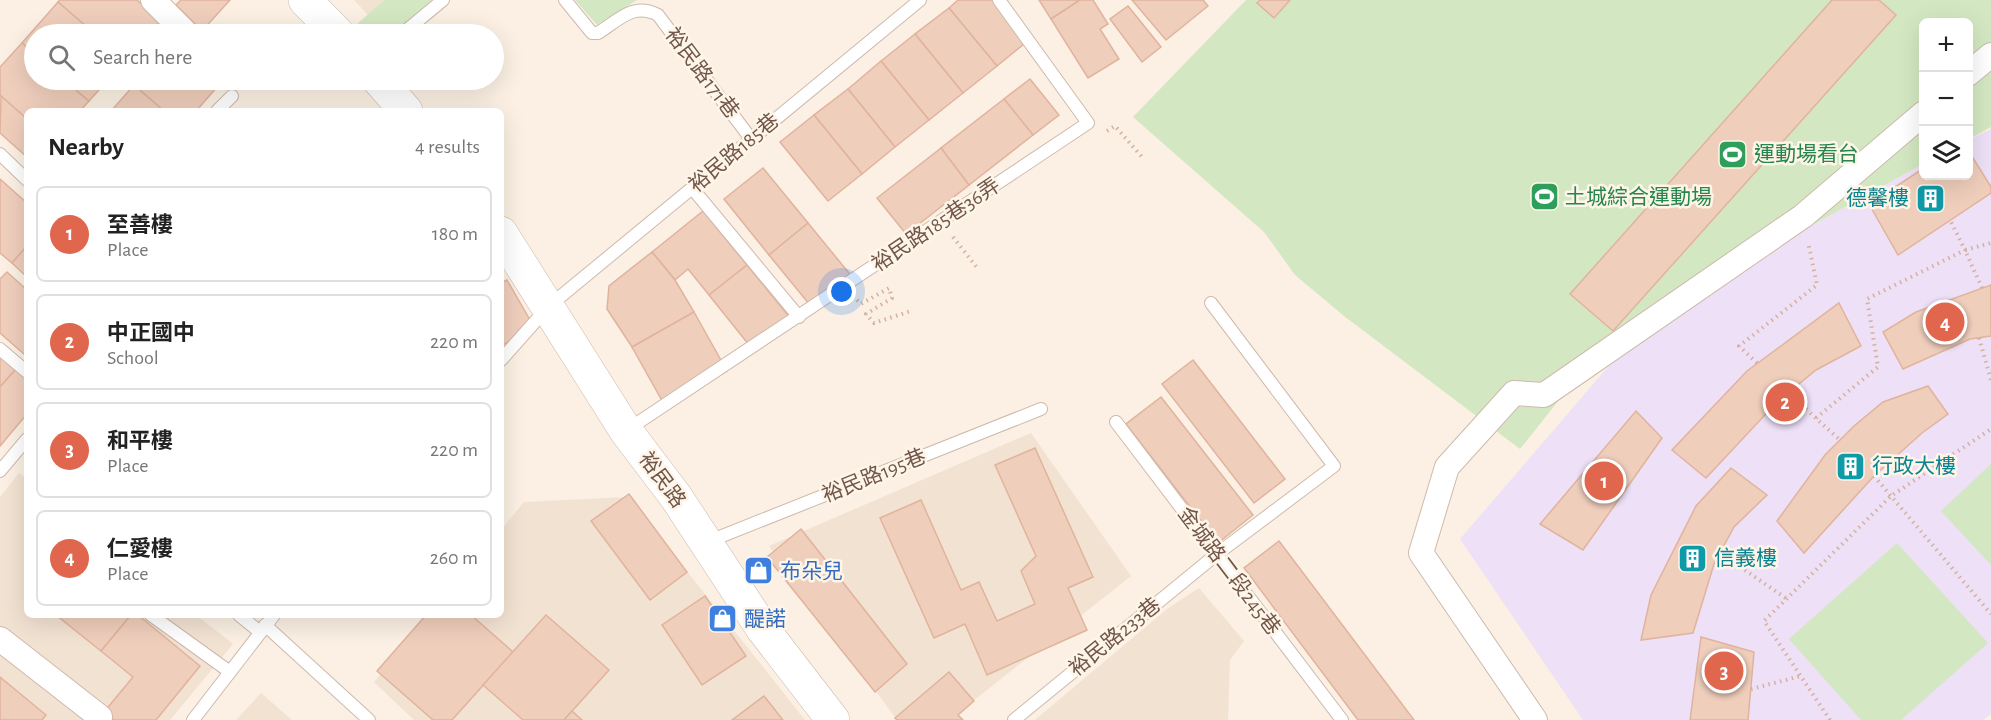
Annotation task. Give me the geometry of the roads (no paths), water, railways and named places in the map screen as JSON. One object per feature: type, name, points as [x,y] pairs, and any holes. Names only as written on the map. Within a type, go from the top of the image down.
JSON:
[{"type":"street","points":[[153,0],[177,24]]},
{"type":"street","points":[[305,0],[328,24]]},
{"type":"street","points":[[1970,72],[1991,55]]},
{"type":"street","points":[[388,90],[403,108]]},
{"type":"street","points":[[1535,720],[1421,553],[1448,467],[1514,393],[1544,395],[1803,216],[1919,116]]},
{"type":"street","name":"裕民路","points":[[504,238],[626,430],[676,497],[762,628],[833,720]]},
{"type":"street","points":[[0,639],[100,717]]},
{"type":"lane","points":[[414,24],[443,0]]},
{"type":"lane","name":"裕民路171巷","points":[[565,0],[592,33],[598,33],[635,10],[646,9],[658,15],[751,140]]},
{"type":"lane","name":"裕民路185巷","points":[[504,357],[549,306],[920,0]]},
{"type":"lane","name":"裕民路185巷36弄","points":[[626,430],[846,286],[1088,123],[999,0]]},
{"type":"lane","points":[[220,108],[232,96]]},
{"type":"lane","points":[[0,154],[24,177]]},
{"type":"lane","points":[[692,188],[799,317]]},
{"type":"lane","name":"裕民路233巷","points":[[1014,720],[1217,554],[1334,466],[1210,303]]},
{"type":"lane","points":[[0,348],[24,369]]},
{"type":"lane","name":"裕民路195巷","points":[[706,543],[1041,409]]},
{"type":"lane","name":"金城路二段245巷","points":[[1116,422],[1342,720]]},
{"type":"lane","points":[[0,471],[24,443]]},
{"type":"lane","points":[[155,618],[230,672]]},
{"type":"lane","points":[[245,618],[263,628],[369,720]]},
{"type":"lane","points":[[194,720],[271,618]]},
{"type":"place","name":"運動場看台","points":[[1733,154]]},
{"type":"place","name":"土城綜合運動場","points":[[1544,197]]},
{"type":"place","name":"德馨樓","points":[[1930,198]]},
{"type":"place","name":"仁愛樓","points":[[1945,322]]},
{"type":"place","name":"中正國中","points":[[1785,402]]},
{"type":"place","name":"行政大樓","points":[[1851,466]]},
{"type":"place","name":"至善樓","points":[[1604,481]]},
{"type":"place","name":"信義樓","points":[[1693,558]]},
{"type":"place","name":"布朵兒","points":[[759,571]]},
{"type":"place","name":"醍諾","points":[[723,619]]},
{"type":"place","name":"和平樓","points":[[1724,671]]}]
